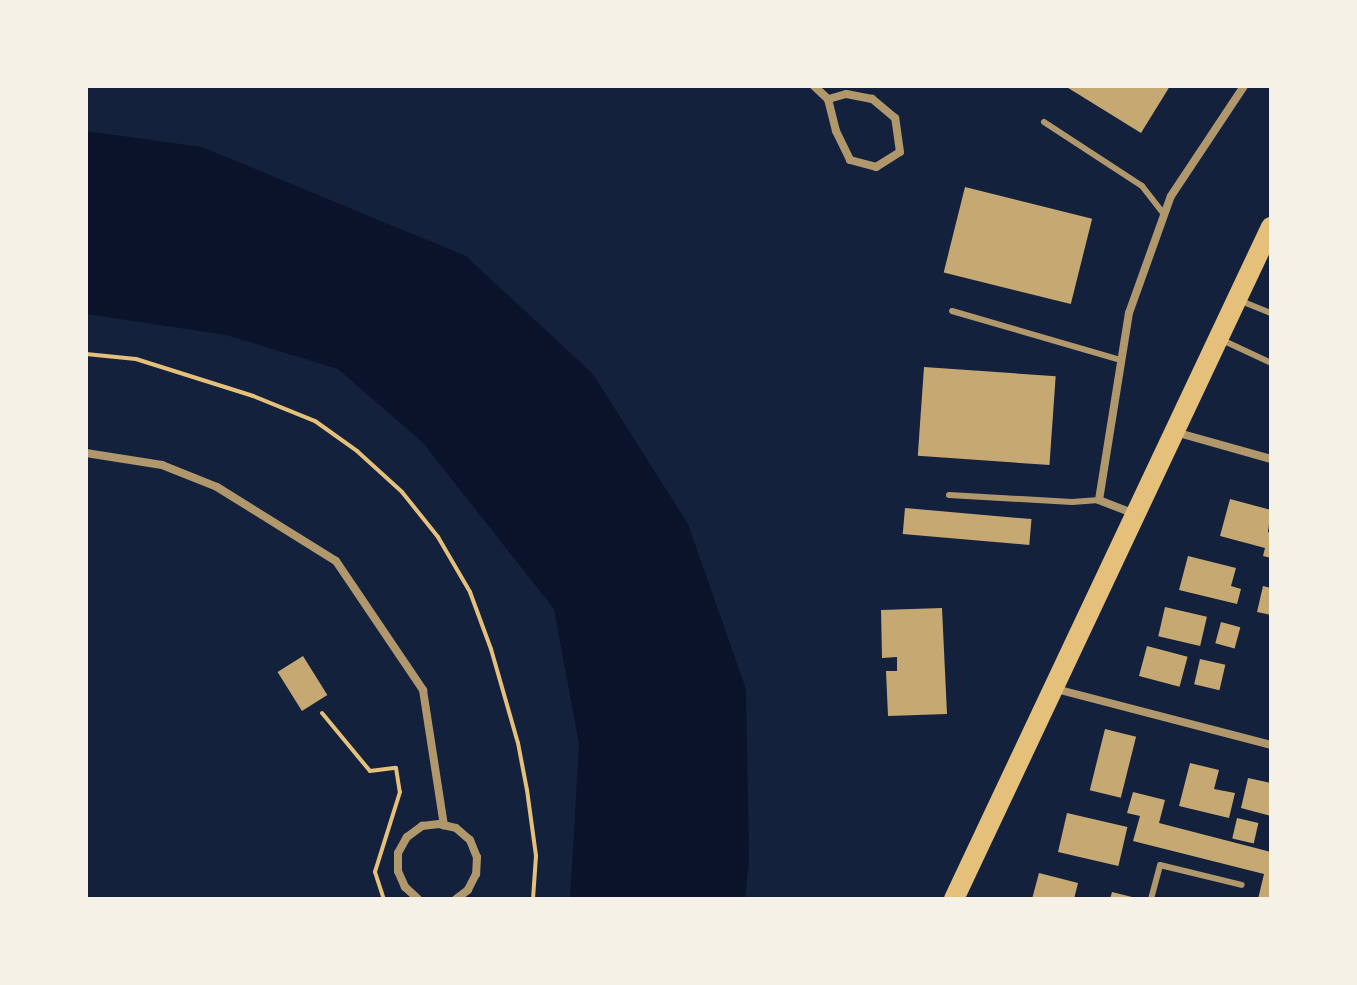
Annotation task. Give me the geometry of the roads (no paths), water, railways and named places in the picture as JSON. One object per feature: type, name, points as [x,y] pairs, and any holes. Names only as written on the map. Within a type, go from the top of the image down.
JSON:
[{"type":"main road","points":[[954,899],[1056,689],[1271,227]]},
{"type":"street","points":[[814,86],[828,99],[836,131],[850,160],[876,167],[900,152],[895,118],[872,99],[846,94],[828,99]]},
{"type":"street","points":[[1136,514],[1099,500],[1129,313],[1171,196],[1244,86]]},
{"type":"street","points":[[1174,432],[1271,459]]},
{"type":"street","points":[[86,453],[162,465],[217,487],[336,561],[423,690],[444,825]]},
{"type":"street","points":[[1056,689],[1271,745]]},
{"type":"street","points":[[418,899],[405,887],[398,871],[398,853],[407,837],[422,826],[444,825],[456,828],[470,840],[477,857],[476,874],[468,890],[456,899]]},
{"type":"lane","points":[[1044,122],[1142,186],[1164,214]]},
{"type":"lane","points":[[1237,299],[1271,313]]},
{"type":"lane","points":[[952,311],[1121,360]]},
{"type":"lane","points":[[1219,338],[1271,363]]},
{"type":"lane","points":[[949,495],[1072,502],[1099,500]]},
{"type":"lane","points":[[1151,899],[1160,865],[1242,885]]},
{"type":"water","points":[[86,131],[202,147],[466,256],[593,374],[688,524],[746,689],[749,861],[745,899],[570,899],[579,744],[554,609],[423,443],[338,369],[226,335],[86,314]]}]
